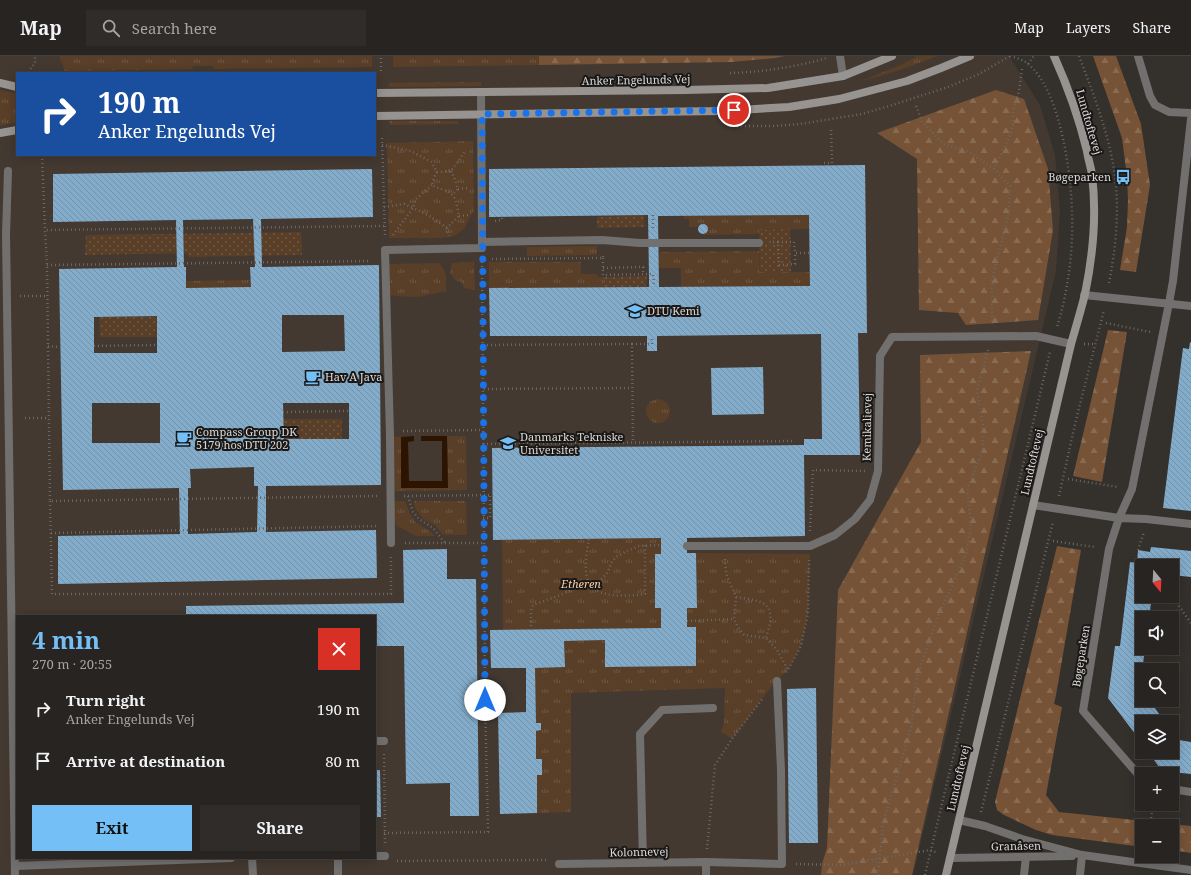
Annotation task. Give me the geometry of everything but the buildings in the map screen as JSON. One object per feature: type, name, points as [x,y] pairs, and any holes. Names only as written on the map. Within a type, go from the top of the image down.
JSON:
[{"type":"street","points":[[840,56],[843,76]]},
{"type":"street","name":"Anker Engelunds Vej","points":[[376,93],[768,88],[843,76],[892,56]]},
{"type":"street","points":[[376,116],[720,111],[789,107],[839,99],[907,81],[970,56]]},
{"type":"street","name":"Lundtoftevej","points":[[946,875],[1071,344],[1084,295],[1091,260],[1094,227],[1092,174],[1080,123],[1067,84],[1054,56]]},
{"type":"street","points":[[1138,56],[1150,96],[1155,105],[1169,112],[1191,113]]},
{"type":"street","points":[[0,83],[16,87]]},
{"type":"street","points":[[481,92],[482,245]]},
{"type":"street","name":"Bøgeparken","points":[[1135,771],[1083,711],[1109,549],[1119,518],[1132,489],[1169,304],[1173,281],[1191,119]]},
{"type":"street","points":[[0,133],[16,130]]},
{"type":"street","points":[[8,171],[6,234],[7,296],[4,367],[15,751],[15,875]]},
{"type":"street","points":[[391,543],[385,250],[602,240],[640,243],[759,243]]},
{"type":"street","points":[[1084,295],[1191,306]]},
{"type":"street","name":"Kemikalievej","points":[[687,546],[810,546],[835,535],[855,519],[870,500],[878,471],[880,356],[892,337],[1036,336],[1071,344]]},
{"type":"street","points":[[1033,505],[1119,518],[1146,518],[1191,524]]},
{"type":"street","points":[[776,681],[781,770],[782,864]]},
{"type":"street","points":[[643,862],[640,734],[662,710],[713,708]]},
{"type":"street","points":[[376,741],[384,741]]},
{"type":"street","points":[[1179,790],[1191,792]]},
{"type":"street","name":"Granåsen","points":[[959,820],[985,826],[1022,839],[1082,855],[1191,870]]},
{"type":"street","points":[[1080,875],[1082,855]]},
{"type":"street","name":"Granåsen","points":[[950,858],[1082,855]]},
{"type":"street","points":[[376,856],[385,856]]},
{"type":"street","points":[[1024,875],[1026,856]]},
{"type":"street","points":[[15,866],[204,859]]},
{"type":"street","points":[[252,859],[253,875]]},
{"type":"street","points":[[338,859],[338,875]]},
{"type":"street","points":[[706,862],[706,875]]},
{"type":"street","name":"Kolonnevej","points":[[559,864],[706,862],[782,864]]},
{"type":"path","points":[[28,72],[35,63],[35,56]]},
{"type":"path","points":[[381,56],[381,71]]},
{"type":"path","points":[[726,73],[773,70],[805,64],[834,56]]},
{"type":"path","points":[[925,875],[1053,339],[1065,298],[1070,268],[1072,206],[1065,149],[1051,100],[1039,76],[1021,59],[1010,56]]},
{"type":"path","points":[[1028,64],[1034,56]]},
{"type":"path","points":[[994,169],[1009,138],[1013,124],[1013,112],[1019,91],[1022,69]]},
{"type":"path","points":[[878,875],[883,823],[911,728],[917,676],[938,616],[966,555],[971,524],[967,491],[982,449],[983,424],[977,391],[991,336],[992,280],[1009,212],[1010,186],[994,169],[969,152],[943,144],[922,121],[916,106]]},
{"type":"path","points":[[823,166],[823,163],[832,163],[831,127]]},
{"type":"path","points":[[451,171],[469,146],[482,137]]},
{"type":"path","points":[[382,138],[385,240],[392,236],[412,208],[415,200],[432,185],[437,172]]},
{"type":"path","points":[[382,145],[411,151],[431,162],[437,172]]},
{"type":"path","points":[[42,156],[47,265],[52,594],[391,594],[391,543],[484,543]]},
{"type":"path","points":[[437,172],[451,171]]},
{"type":"path","points":[[451,171],[458,189],[452,194]]},
{"type":"path","points":[[432,185],[452,194],[456,202],[459,216],[447,228]]},
{"type":"path","points":[[384,207],[404,204],[428,215],[447,228],[450,239]]},
{"type":"path","points":[[647,231],[653,231],[653,215]]},
{"type":"path","points":[[496,220],[502,220],[502,217]]},
{"type":"path","points":[[45,230],[384,226]]},
{"type":"path","points":[[602,240],[603,275],[654,274],[654,287]]},
{"type":"path","points":[[777,242],[794,242],[795,253],[795,264],[779,265],[777,242]]},
{"type":"path","points":[[384,833],[488,832],[485,700],[482,245]]},
{"type":"path","points":[[795,253],[810,253]]},
{"type":"path","points":[[482,259],[603,258]]},
{"type":"path","points":[[47,265],[385,260]]},
{"type":"path","points":[[603,268],[643,267],[643,275]]},
{"type":"path","points":[[7,296],[47,296]]},
{"type":"path","points":[[1106,323],[1162,334]]},
{"type":"path","points":[[483,345],[652,344],[652,336]]},
{"type":"path","points":[[632,344],[633,442]]},
{"type":"path","points":[[94,346],[157,345]]},
{"type":"path","points":[[48,346],[60,347]]},
{"type":"path","points":[[483,389],[632,388]]},
{"type":"path","points":[[283,412],[349,411]]},
{"type":"path","points":[[25,418],[49,418]]},
{"type":"path","points":[[389,431],[483,430]]},
{"type":"path","points":[[483,444],[633,442],[641,444],[794,441]]},
{"type":"path","points":[[706,862],[715,765],[732,739],[776,681],[788,670],[801,646],[808,612],[813,470],[878,471]]},
{"type":"path","points":[[1068,479],[1132,489]]},
{"type":"path","points":[[50,501],[492,495],[490,518],[484,518]]},
{"type":"path","points":[[408,496],[413,512],[419,519],[434,528],[445,543]]},
{"type":"path","points":[[51,533],[391,526]]},
{"type":"path","points":[[589,539],[586,569],[589,582],[592,587],[600,592],[618,596],[645,594],[645,545]]},
{"type":"path","points":[[1053,541],[1109,549]]},
{"type":"path","points":[[592,587],[608,572],[611,563],[616,557],[639,546],[661,545]]},
{"type":"path","points":[[725,546],[727,576],[736,596],[734,619],[739,629],[744,636],[766,638],[777,650],[788,670]]},
{"type":"path","points":[[531,630],[531,611],[533,605],[589,582]]},
{"type":"path","points":[[736,596],[760,602],[769,608],[770,618],[766,638]]},
{"type":"path","points":[[1177,603],[1191,623]]},
{"type":"path","points":[[687,621],[734,619]]},
{"type":"path","points":[[384,741],[385,856],[392,861],[552,860],[559,864]]},
{"type":"path","points":[[782,864],[841,865],[930,850]]},
{"type":"shaded area","name":"Danmarks Tekniske Universitet","points":[[0,56],[1009,56],[1040,105],[1055,155],[1060,211],[1056,271],[913,875],[0,875]]},
{"type":"shaded area","points":[[414,436],[414,441],[408,442],[409,481],[442,481],[442,441],[421,441],[421,436],[447,436],[448,488],[401,488],[401,437]]},
{"type":"green space","points":[[59,56],[372,56],[372,67],[213,69],[213,66],[193,66],[192,69],[65,71]]},
{"type":"green space","points":[[393,56],[539,56],[539,65],[393,67]]},
{"type":"green space","points":[[539,56],[785,56],[732,62],[539,65]]},
{"type":"green space","points":[[917,56],[937,56],[900,70],[861,81],[903,64]]},
{"type":"green space","points":[[1093,56],[1116,56],[1141,124],[1150,185],[1136,272],[1120,270],[1127,227],[1127,177],[1122,138]]},
{"type":"green space","points":[[481,82],[481,86],[389,87],[389,83]]},
{"type":"green space","points":[[0,90],[16,94],[16,122],[0,126]]},
{"type":"green space","points":[[996,90],[1024,99],[1048,169],[1053,230],[1038,320],[966,325],[958,313],[919,310],[917,159],[877,133]]},
{"type":"green space","points":[[389,121],[458,121],[458,124],[390,125]]},
{"type":"green space","points":[[473,141],[474,210],[464,229],[454,236],[441,238],[389,238],[387,143]]},
{"type":"green space","points":[[644,215],[645,227],[597,228],[597,217]]},
{"type":"green space","points":[[809,215],[809,229],[759,230],[759,234],[703,235],[708,231],[708,228],[705,225],[689,227],[689,219],[684,219],[684,216]]},
{"type":"green space","points":[[790,229],[791,272],[760,272],[759,230]]},
{"type":"green space","points":[[301,232],[302,255],[189,257],[186,253],[85,255],[86,235]]},
{"type":"green space","points":[[597,246],[597,255],[527,256],[527,247]]},
{"type":"green space","points":[[759,251],[760,272],[810,272],[810,286],[681,287],[681,268],[659,268],[659,252]]},
{"type":"green space","points":[[474,262],[475,290],[464,288],[461,282],[455,280],[450,273],[452,263]]},
{"type":"green space","points":[[489,262],[581,262],[581,274],[597,274],[597,277],[605,277],[605,288],[489,288]]},
{"type":"green space","points":[[439,263],[445,273],[446,291],[420,297],[389,295],[389,264]]},
{"type":"green space","points":[[647,276],[646,287],[605,288],[605,277]]},
{"type":"green space","points":[[251,280],[251,287],[186,288],[186,281]]},
{"type":"green space","points":[[157,316],[157,337],[100,337],[99,317]]},
{"type":"green space","points":[[1108,330],[1127,332],[1102,482],[1073,476]]},
{"type":"green space","points":[[1031,351],[912,875],[821,875],[822,864],[827,848],[838,590],[921,442],[920,355]]},
{"type":"green space","points":[[658,399],[667,402],[670,411],[667,420],[658,423],[649,420],[646,411],[649,402]]},
{"type":"green space","points":[[283,419],[342,419],[342,439],[284,439]]},
{"type":"green space","points":[[447,436],[466,436],[467,490],[392,491],[391,437],[401,437],[402,488],[448,488]]},
{"type":"green space","points":[[392,501],[405,501],[413,519],[435,536],[416,536],[397,526],[393,518]]},
{"type":"green space","points":[[414,501],[466,501],[467,535],[442,534],[435,525],[424,520],[415,508]]},
{"type":"green space","name":"Etheren","points":[[661,538],[661,554],[655,554],[655,608],[661,608],[661,628],[503,630],[502,540]]},
{"type":"green space","points":[[1057,546],[1081,550],[1054,704],[1062,707],[1046,795],[1059,812],[1135,820],[1135,846],[1052,835],[1036,830],[1004,815],[997,810],[995,802]]},
{"type":"green space","points":[[696,553],[810,554],[808,613],[801,646],[788,670],[776,681],[732,739],[721,732],[724,723],[725,688],[571,693],[571,812],[537,813],[537,775],[542,775],[542,759],[536,759],[536,731],[541,730],[541,723],[536,723],[535,668],[564,667],[564,641],[605,640],[605,667],[696,666],[696,627],[687,627],[687,608],[697,608]]},
{"type":"green space","points":[[1179,825],[1191,826],[1191,853],[1179,851]]},
{"type":"place","name":"Bøgeparken","points":[[1123,177]]},
{"type":"place","name":"DTU Kemi","points":[[635,311]]},
{"type":"place","name":"Hav A Java","points":[[313,377]]},
{"type":"place","name":"Compass Group DK 5179 hos DTU 202","points":[[184,438]]},
{"type":"place","name":"Danmarks Tekniske Universitet","points":[[508,443]]},
{"type":"route","points":[[485,700],[482,114],[734,110]]}]
